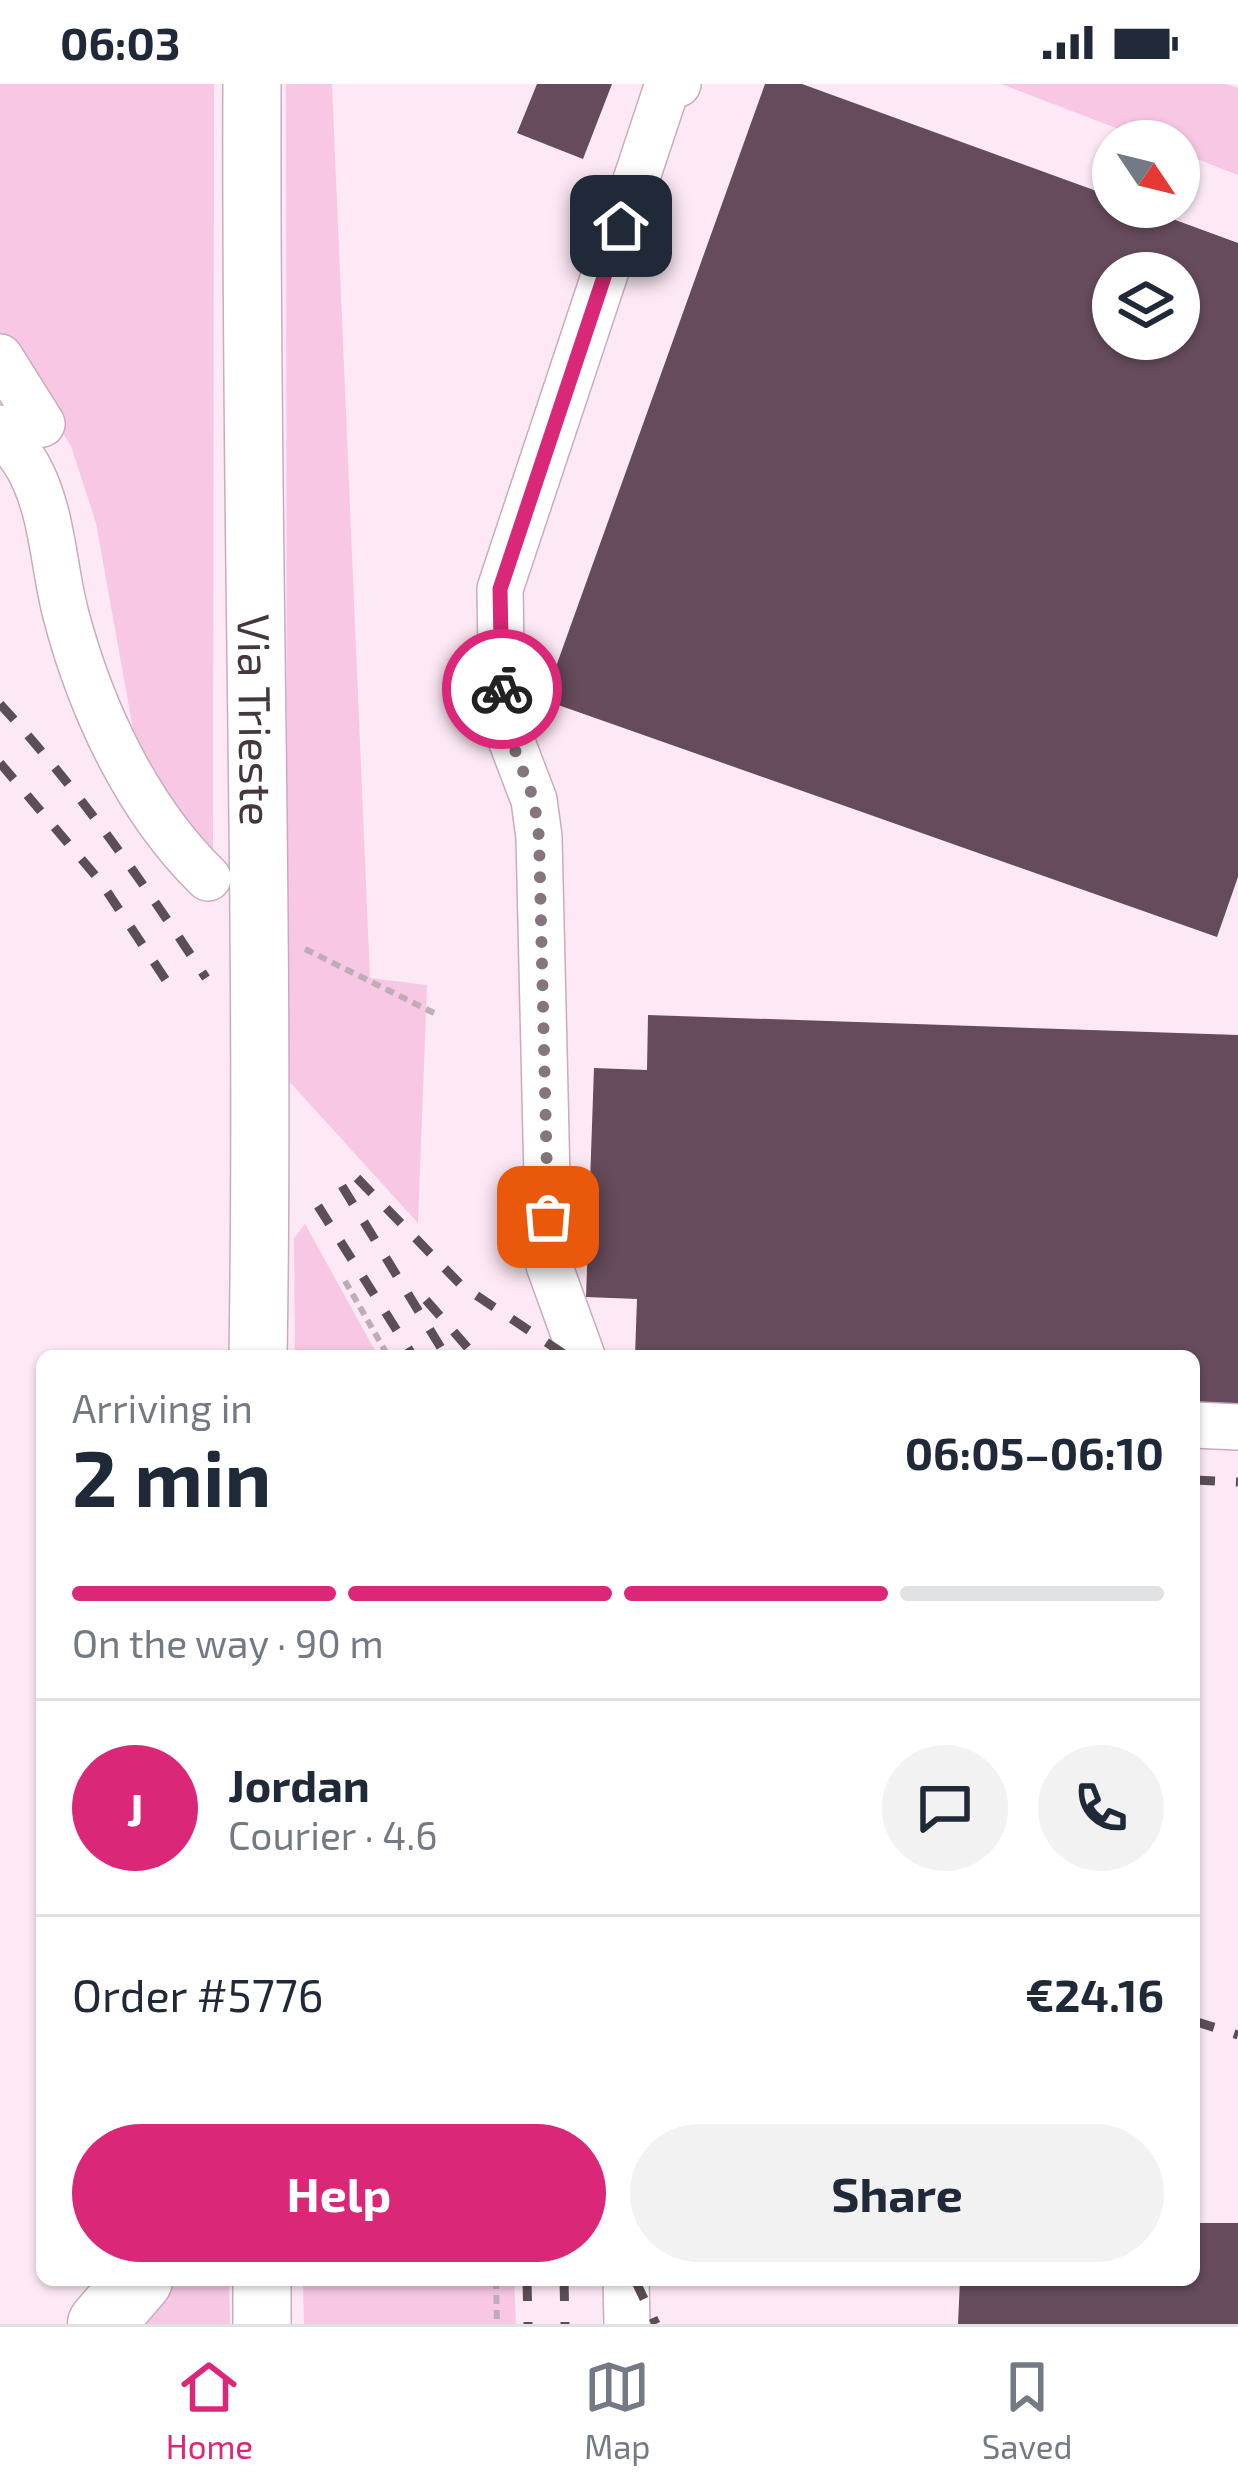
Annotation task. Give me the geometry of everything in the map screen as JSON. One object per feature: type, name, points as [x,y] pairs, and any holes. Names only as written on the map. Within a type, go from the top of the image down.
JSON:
[{"type":"highway","points":[[100,2324],[134,2286]]},
{"type":"main road","name":"Via Trieste","points":[[252,84],[250,430],[261,1186],[258,1350]]},
{"type":"main road","points":[[262,2286],[262,2324]]},
{"type":"street","points":[[580,1350],[549,1265],[539,837],[534,800],[502,716],[500,589],[666,90],[678,84]]},
{"type":"street","points":[[0,357],[42,505],[66,616],[100,711],[146,803],[178,850],[208,878]]},
{"type":"street","points":[[1200,1425],[1238,1427]]},
{"type":"street","points":[[626,2286],[627,2324]]},
{"type":"path","points":[[287,939],[436,1014]]},
{"type":"path","points":[[345,1281],[385,1350]]},
{"type":"path","points":[[496,2286],[497,2324]]},
{"type":"shaded area","points":[[0,84],[214,84],[213,856],[181,823],[136,746],[96,523],[71,446],[0,336]]},
{"type":"shaded area","points":[[286,84],[332,84],[370,978],[427,985],[418,1223],[287,1079]]},
{"type":"shaded area","points":[[1001,84],[1226,84],[1238,88],[1238,175],[1200,160],[1200,120],[1095,120]]},
{"type":"shaded area","points":[[305,1224],[375,1350],[295,1350],[294,1238]]},
{"type":"shaded area","points":[[168,2286],[229,2286],[230,2324],[135,2324]]},
{"type":"shaded area","points":[[303,2286],[514,2286],[516,2324],[304,2324]]},
{"type":"building","points":[[537,84],[612,84],[583,159],[517,133]]},
{"type":"building","points":[[765,84],[802,84],[1092,189],[1092,228],[1197,228],[1238,243],[1238,877],[1217,937],[544,700]]},
{"type":"building","points":[[648,1015],[1238,1035],[1238,1417],[1200,1416],[1200,1350],[635,1350],[637,1299],[586,1297],[594,1068],[647,1070]]},
{"type":"building","points":[[1200,2223],[1238,2223],[1238,2324],[958,2324],[960,2286],[1200,2286]]},
{"type":"railway","points":[[0,704],[109,837],[206,978]]},
{"type":"railway","points":[[0,763],[100,881],[177,997]]},
{"type":"railway","points":[[357,1178],[461,1285],[558,1350]]},
{"type":"railway","points":[[342,1186],[442,1350]]},
{"type":"railway","points":[[318,1206],[409,1350]]},
{"type":"railway","points":[[426,1300],[470,1350]]},
{"type":"railway","points":[[1200,1480],[1238,1482]]},
{"type":"railway","points":[[1200,2023],[1238,2035]]},
{"type":"railway","points":[[527,2286],[528,2324]]},
{"type":"railway","points":[[564,2286],[565,2324]]},
{"type":"railway","points":[[638,2286],[656,2324]]},
{"type":"way so far","points":[[502,689],[502,716],[534,800],[539,837],[548,1217]]},
{"type":"route","points":[[502,689],[500,589],[621,226]]}]
